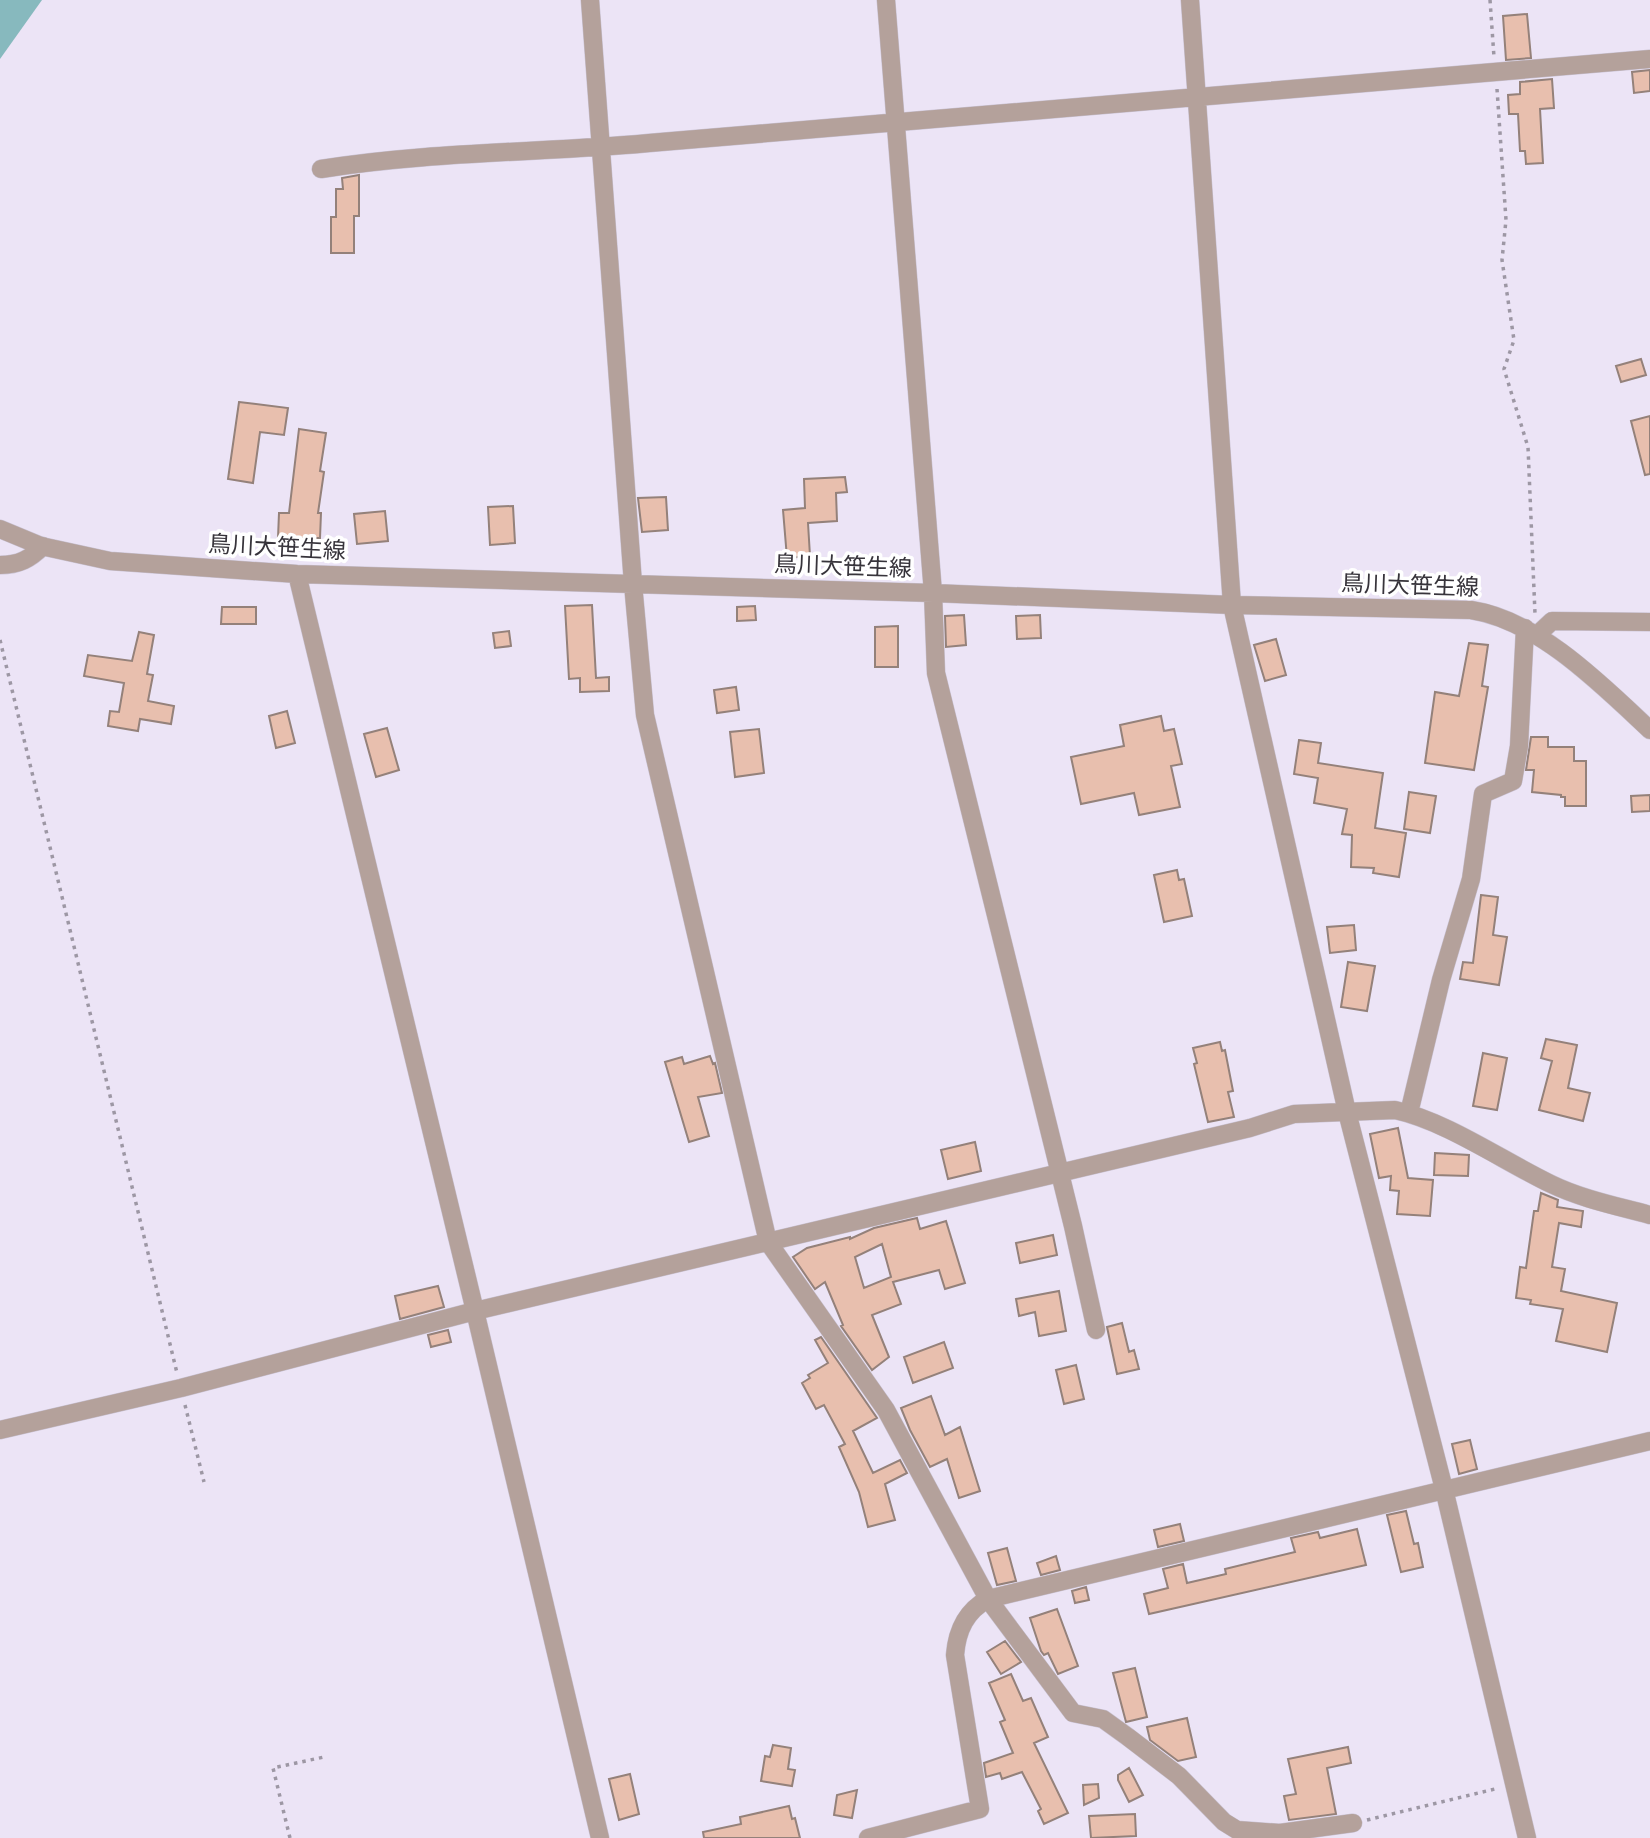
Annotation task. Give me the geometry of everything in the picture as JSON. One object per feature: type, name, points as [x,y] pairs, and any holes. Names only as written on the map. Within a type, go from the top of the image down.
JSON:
[{"type":"street","points":[[590,0],[645,715],[768,1242],[886,1410],[988,1599],[1073,1713],[1103,1719],[1179,1776],[1224,1822],[1237,1830],[1312,1834],[1353,1823]]},
{"type":"street","points":[[886,0],[933,593],[936,673],[1060,1172],[1096,1330]]},
{"type":"street","points":[[1190,0],[1232,605],[1348,1112],[1444,1489],[1527,1838]]},
{"type":"street","points":[[320,169],[371,161],[602,148],[1650,59]]},
{"type":"street","name":"鳥川大笹生線","points":[[0,529],[43,546],[110,561],[296,574],[1232,605],[1471,610],[1507,618],[1531,632],[1599,685],[1650,730]]},
{"type":"street","points":[[0,565],[23,562],[33,557],[43,546]]},
{"type":"street","points":[[296,574],[600,1838]]},
{"type":"street","points":[[1409,1112],[1441,980],[1471,879],[1483,794],[1513,781],[1531,632],[1552,621],[1650,622]]},
{"type":"street","points":[[0,1430],[181,1388],[475,1311],[1250,1128],[1287,1116],[1395,1110],[1409,1112],[1555,1186],[1650,1215]]},
{"type":"street","points":[[868,1838],[981,1809],[954,1655],[956,1639],[963,1621],[976,1605],[988,1599],[1650,1440]]},
{"type":"path","points":[[1490,0],[1506,220],[1502,260],[1514,340],[1504,369],[1528,447],[1531,632]]},
{"type":"path","points":[[0,640],[204,1482]]},
{"type":"path","points":[[290,1838],[273,1769],[324,1757]]},
{"type":"path","points":[[1353,1823],[1515,1785]]},
{"type":"shaded area","points":[[0,0],[42,0],[0,59]]},
{"type":"building","points":[[1527,14],[1531,58],[1506,60],[1503,16]]},
{"type":"building","points":[[1650,70],[1650,91],[1634,93],[1632,72]]},
{"type":"building","points":[[1552,79],[1554,108],[1540,109],[1543,163],[1526,164],[1525,151],[1520,151],[1518,114],[1509,114],[1508,95],[1520,94],[1520,82]]},
{"type":"building","points":[[359,175],[359,216],[354,216],[354,253],[331,253],[331,217],[336,217],[336,189],[343,189],[342,178]]},
{"type":"building","points":[[1641,359],[1646,375],[1621,382],[1616,366]]},
{"type":"building","points":[[239,402],[288,408],[284,435],[260,432],[253,483],[228,479]]},
{"type":"building","points":[[1650,416],[1650,474],[1645,475],[1631,421]]},
{"type":"building","points":[[299,429],[326,433],[320,471],[324,472],[318,513],[321,513],[320,538],[278,538],[279,513],[289,513]]},
{"type":"building","points":[[845,477],[847,492],[836,493],[837,521],[808,523],[810,556],[787,558],[783,510],[805,508],[804,479]]},
{"type":"building","points":[[666,497],[668,530],[642,532],[638,498]]},
{"type":"building","points":[[513,506],[515,543],[490,545],[488,507]]},
{"type":"building","points":[[385,511],[388,541],[357,544],[354,514]]},
{"type":"building","points":[[592,605],[596,678],[609,677],[609,691],[580,692],[580,678],[569,679],[565,606]]},
{"type":"building","points":[[755,606],[756,620],[737,621],[737,607]]},
{"type":"building","points":[[222,607],[256,607],[256,624],[221,624]]},
{"type":"building","points":[[964,615],[966,645],[946,647],[945,616]]},
{"type":"building","points":[[1040,615],[1041,638],[1017,639],[1016,616]]},
{"type":"building","points":[[898,626],[898,667],[875,667],[875,627]]},
{"type":"building","points":[[509,631],[511,646],[495,648],[493,633]]},
{"type":"building","points":[[139,632],[154,635],[147,674],[153,675],[148,701],[174,706],[171,724],[140,719],[138,731],[108,726],[110,711],[119,712],[124,683],[84,676],[88,655],[132,661]]},
{"type":"building","points":[[1276,639],[1286,675],[1265,681],[1254,645]]},
{"type":"building","points":[[1469,643],[1488,645],[1482,686],[1488,687],[1474,770],[1425,763],[1435,692],[1459,696]]},
{"type":"building","points":[[736,687],[739,710],[717,713],[714,690]]},
{"type":"building","points":[[287,711],[295,743],[276,748],[269,716]]},
{"type":"building","points":[[1161,716],[1164,731],[1174,729],[1182,764],[1171,766],[1180,807],[1139,815],[1134,793],[1081,804],[1071,757],[1124,746],[1120,725]]},
{"type":"building","points":[[387,728],[399,770],[376,777],[364,734]]},
{"type":"building","points":[[759,729],[764,773],[735,777],[730,732]]},
{"type":"building","points":[[1531,737],[1548,737],[1548,747],[1574,747],[1574,761],[1586,761],[1586,806],[1565,806],[1565,797],[1561,795],[1532,792],[1534,770],[1526,770]]},
{"type":"building","points":[[1299,740],[1321,743],[1318,763],[1383,773],[1375,828],[1406,833],[1399,877],[1373,873],[1374,868],[1351,867],[1352,835],[1342,834],[1347,809],[1314,803],[1318,778],[1294,774]]},
{"type":"building","points":[[1409,792],[1436,796],[1430,833],[1404,829]]},
{"type":"building","points":[[1650,795],[1650,811],[1632,812],[1631,796]]},
{"type":"building","points":[[1177,870],[1179,880],[1184,879],[1192,916],[1164,922],[1154,875]]},
{"type":"building","points":[[1481,895],[1498,897],[1493,935],[1507,937],[1499,985],[1460,979],[1463,962],[1473,963]]},
{"type":"building","points":[[1354,925],[1356,950],[1330,953],[1327,927]]},
{"type":"building","points":[[1348,962],[1375,966],[1367,1011],[1341,1007]]},
{"type":"building","points":[[1546,1039],[1577,1045],[1568,1088],[1590,1093],[1583,1121],[1539,1110],[1552,1061],[1541,1058]]},
{"type":"building","points":[[1220,1042],[1222,1051],[1225,1050],[1233,1091],[1228,1092],[1234,1117],[1208,1122],[1194,1064],[1197,1063],[1193,1048]]},
{"type":"building","points":[[1483,1053],[1507,1058],[1497,1110],[1473,1106]]},
{"type":"building","points":[[710,1056],[713,1064],[715,1063],[722,1093],[698,1097],[709,1136],[689,1142],[665,1062],[682,1057],[684,1064]]},
{"type":"building","points":[[1398,1128],[1408,1178],[1433,1180],[1430,1216],[1397,1214],[1399,1191],[1390,1190],[1391,1176],[1379,1178],[1370,1134]]},
{"type":"building","points":[[975,1142],[981,1171],[948,1179],[941,1150]]},
{"type":"building","points":[[1435,1153],[1469,1155],[1468,1176],[1434,1175]]},
{"type":"building","points":[[1541,1193],[1558,1200],[1557,1207],[1583,1211],[1581,1227],[1559,1223],[1552,1267],[1565,1269],[1561,1291],[1617,1303],[1607,1352],[1556,1341],[1563,1309],[1530,1304],[1531,1300],[1516,1298],[1520,1267],[1526,1268],[1534,1211],[1538,1211]]},
{"type":"building","points":[[917,1218],[920,1229],[946,1221],[965,1283],[945,1289],[939,1270],[893,1282],[901,1304],[872,1315],[889,1357],[872,1370],[841,1326],[843,1325],[825,1282],[815,1289],[793,1257],[807,1248],[850,1239],[874,1228]],"holes":[[[882,1244],[891,1277],[864,1288],[855,1257]]]},
{"type":"building","points":[[1053,1235],[1057,1255],[1020,1263],[1016,1243]]},
{"type":"building","points":[[438,1286],[444,1307],[400,1319],[395,1296]]},
{"type":"building","points":[[1059,1291],[1066,1331],[1039,1336],[1035,1312],[1019,1316],[1016,1299]]},
{"type":"building","points":[[1122,1323],[1129,1352],[1134,1350],[1139,1369],[1117,1374],[1107,1327]]},
{"type":"building","points":[[448,1330],[451,1342],[431,1347],[428,1335]]},
{"type":"building","points":[[821,1337],[877,1418],[853,1431],[873,1473],[900,1460],[907,1473],[885,1484],[895,1520],[868,1527],[859,1492],[839,1447],[845,1444],[824,1405],[816,1409],[802,1383],[810,1378],[808,1375],[828,1363],[815,1340]]},
{"type":"building","points":[[944,1342],[953,1368],[913,1383],[904,1357]]},
{"type":"building","points":[[1076,1365],[1084,1399],[1064,1404],[1056,1370]]},
{"type":"building","points":[[931,1396],[945,1435],[960,1427],[980,1491],[959,1498],[947,1459],[930,1467],[910,1430],[901,1408]]},
{"type":"building","points":[[1470,1440],[1477,1469],[1459,1474],[1452,1444]]},
{"type":"building","points":[[1406,1511],[1414,1544],[1418,1543],[1423,1567],[1401,1572],[1387,1515]]},
{"type":"building","points":[[1180,1524],[1184,1541],[1158,1547],[1154,1530]]},
{"type":"building","points":[[1357,1529],[1366,1565],[1149,1614],[1144,1594],[1168,1588],[1163,1569],[1183,1564],[1187,1583],[1226,1574],[1225,1569],[1295,1552],[1291,1538],[1318,1532],[1320,1538]]},
{"type":"building","points":[[1007,1548],[1016,1581],[997,1585],[988,1553]]},
{"type":"building","points":[[1056,1556],[1060,1570],[1041,1575],[1037,1563]]},
{"type":"building","points":[[1086,1587],[1089,1600],[1075,1603],[1072,1591]]},
{"type":"building","points":[[1057,1609],[1078,1666],[1058,1674],[1048,1653],[1044,1655],[1041,1651],[1030,1618]]},
{"type":"building","points":[[1005,1641],[1021,1662],[1001,1674],[987,1652]]},
{"type":"building","points":[[1135,1668],[1147,1717],[1126,1722],[1113,1673]]},
{"type":"building","points":[[1011,1674],[1023,1701],[1031,1698],[1048,1737],[1034,1743],[1068,1813],[1044,1824],[1038,1811],[1041,1809],[1022,1772],[1002,1779],[1000,1773],[986,1777],[984,1763],[1013,1753],[1000,1722],[1005,1720],[989,1683]]},
{"type":"building","points":[[1187,1718],[1196,1757],[1178,1761],[1150,1740],[1147,1727]]},
{"type":"building","points":[[773,1745],[791,1748],[788,1769],[795,1770],[792,1786],[761,1781],[765,1756],[770,1757]]},
{"type":"building","points":[[1348,1747],[1351,1763],[1327,1768],[1336,1814],[1289,1820],[1284,1796],[1296,1794],[1288,1759]]},
{"type":"building","points":[[1129,1768],[1143,1795],[1129,1802],[1118,1775]]},
{"type":"building","points":[[630,1774],[639,1814],[619,1820],[609,1779]]},
{"type":"building","points":[[1098,1784],[1099,1798],[1084,1805],[1083,1785]]},
{"type":"building","points":[[857,1790],[852,1818],[834,1815],[837,1795]]},
{"type":"building","points":[[789,1806],[800,1838],[704,1838],[703,1832],[741,1824],[740,1817]]},
{"type":"building","points":[[1135,1814],[1136,1836],[1091,1838],[1089,1816]]}]
